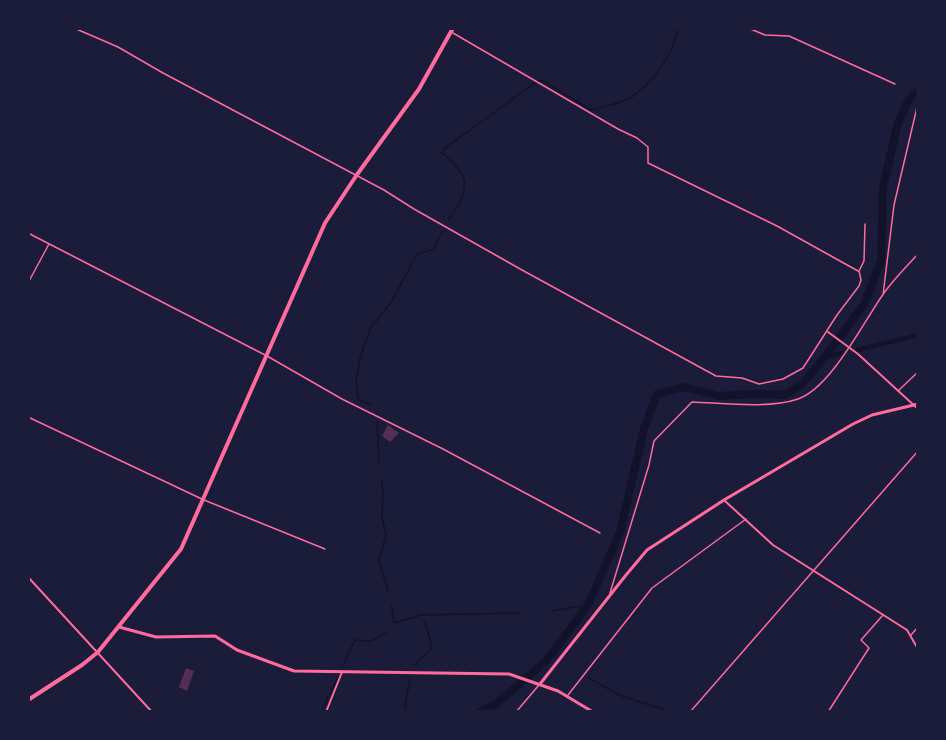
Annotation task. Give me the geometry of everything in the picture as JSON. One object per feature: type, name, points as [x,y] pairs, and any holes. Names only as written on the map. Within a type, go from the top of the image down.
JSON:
[{"type":"main road","points":[[28,700],[98,652],[181,549],[325,223],[418,89],[452,30]]},
{"type":"street","points":[[829,332],[858,354],[917,406]]},
{"type":"street","points":[[540,684],[647,550],[724,500],[853,424],[872,415],[917,406]]},
{"type":"street","points":[[724,500],[773,545],[907,630],[918,649]]},
{"type":"street","points":[[28,577],[152,711]]},
{"type":"street","points":[[119,627],[156,637],[215,636],[237,650],[294,671],[509,674],[568,696],[593,711]]},
{"type":"street","points":[[326,711],[343,671]]},
{"type":"lane","points":[[74,28],[118,47],[163,74],[384,190],[414,210],[716,376],[742,378],[759,384],[783,379],[803,368],[829,332],[837,315],[859,286],[861,280],[859,271],[864,261],[865,224]]},
{"type":"lane","points":[[444,28],[452,30],[637,138],[648,147],[648,163],[777,226],[859,271]]},
{"type":"lane","points":[[748,28],[765,35],[789,36],[895,84]]},
{"type":"lane","points":[[882,296],[894,205],[918,103]]},
{"type":"lane","points":[[28,233],[267,356],[342,399],[443,448],[600,533]]},
{"type":"lane","points":[[28,283],[49,244]]},
{"type":"lane","points":[[609,595],[649,465],[654,441],[692,402],[775,404],[798,399],[811,393],[835,368],[882,296],[918,254]]},
{"type":"lane","points":[[898,390],[918,372]]},
{"type":"lane","points":[[28,417],[204,500],[326,549]]},
{"type":"lane","points":[[690,711],[918,451]]},
{"type":"lane","points":[[568,696],[652,588],[746,519]]},
{"type":"lane","points":[[828,711],[869,648],[861,640],[883,615]]},
{"type":"lane","points":[[910,635],[918,627]]},
{"type":"lane","points":[[516,711],[540,684]]},
{"type":"building","points":[[388,425],[399,433],[390,442],[382,436]]},
{"type":"building","points":[[186,668],[194,671],[187,691],[179,687]]},
{"type":"waterway","points":[[449,220],[461,200],[465,184],[459,170],[442,153],[444,149],[541,80],[591,110],[632,97],[661,67],[672,48],[678,28]]},
{"type":"waterway","points":[[480,712],[496,704],[546,661],[588,605],[620,532],[644,429],[657,394],[684,387],[719,396],[785,395],[803,383],[865,303],[881,260],[883,187],[898,123],[908,101],[918,91]]},
{"type":"waterway","points":[[370,405],[358,399],[356,382],[360,358],[370,329],[392,301],[417,254],[433,250],[444,229]]},
{"type":"waterway","points":[[857,350],[918,335]]},
{"type":"waterway","points":[[825,357],[841,353]]},
{"type":"waterway","points":[[377,422],[379,462]]},
{"type":"waterway","points":[[381,479],[382,517],[386,535],[379,561],[388,591]]},
{"type":"waterway","points":[[391,603],[394,623],[422,615],[518,613]]},
{"type":"waterway","points":[[552,611],[588,605]]},
{"type":"waterway","points":[[415,665],[432,647],[424,619]]},
{"type":"waterway","points":[[342,667],[355,640],[371,641],[386,633]]},
{"type":"waterway","points":[[321,712],[339,675]]},
{"type":"waterway","points":[[589,678],[619,695],[671,712]]},
{"type":"waterway","points":[[404,712],[410,679]]}]
